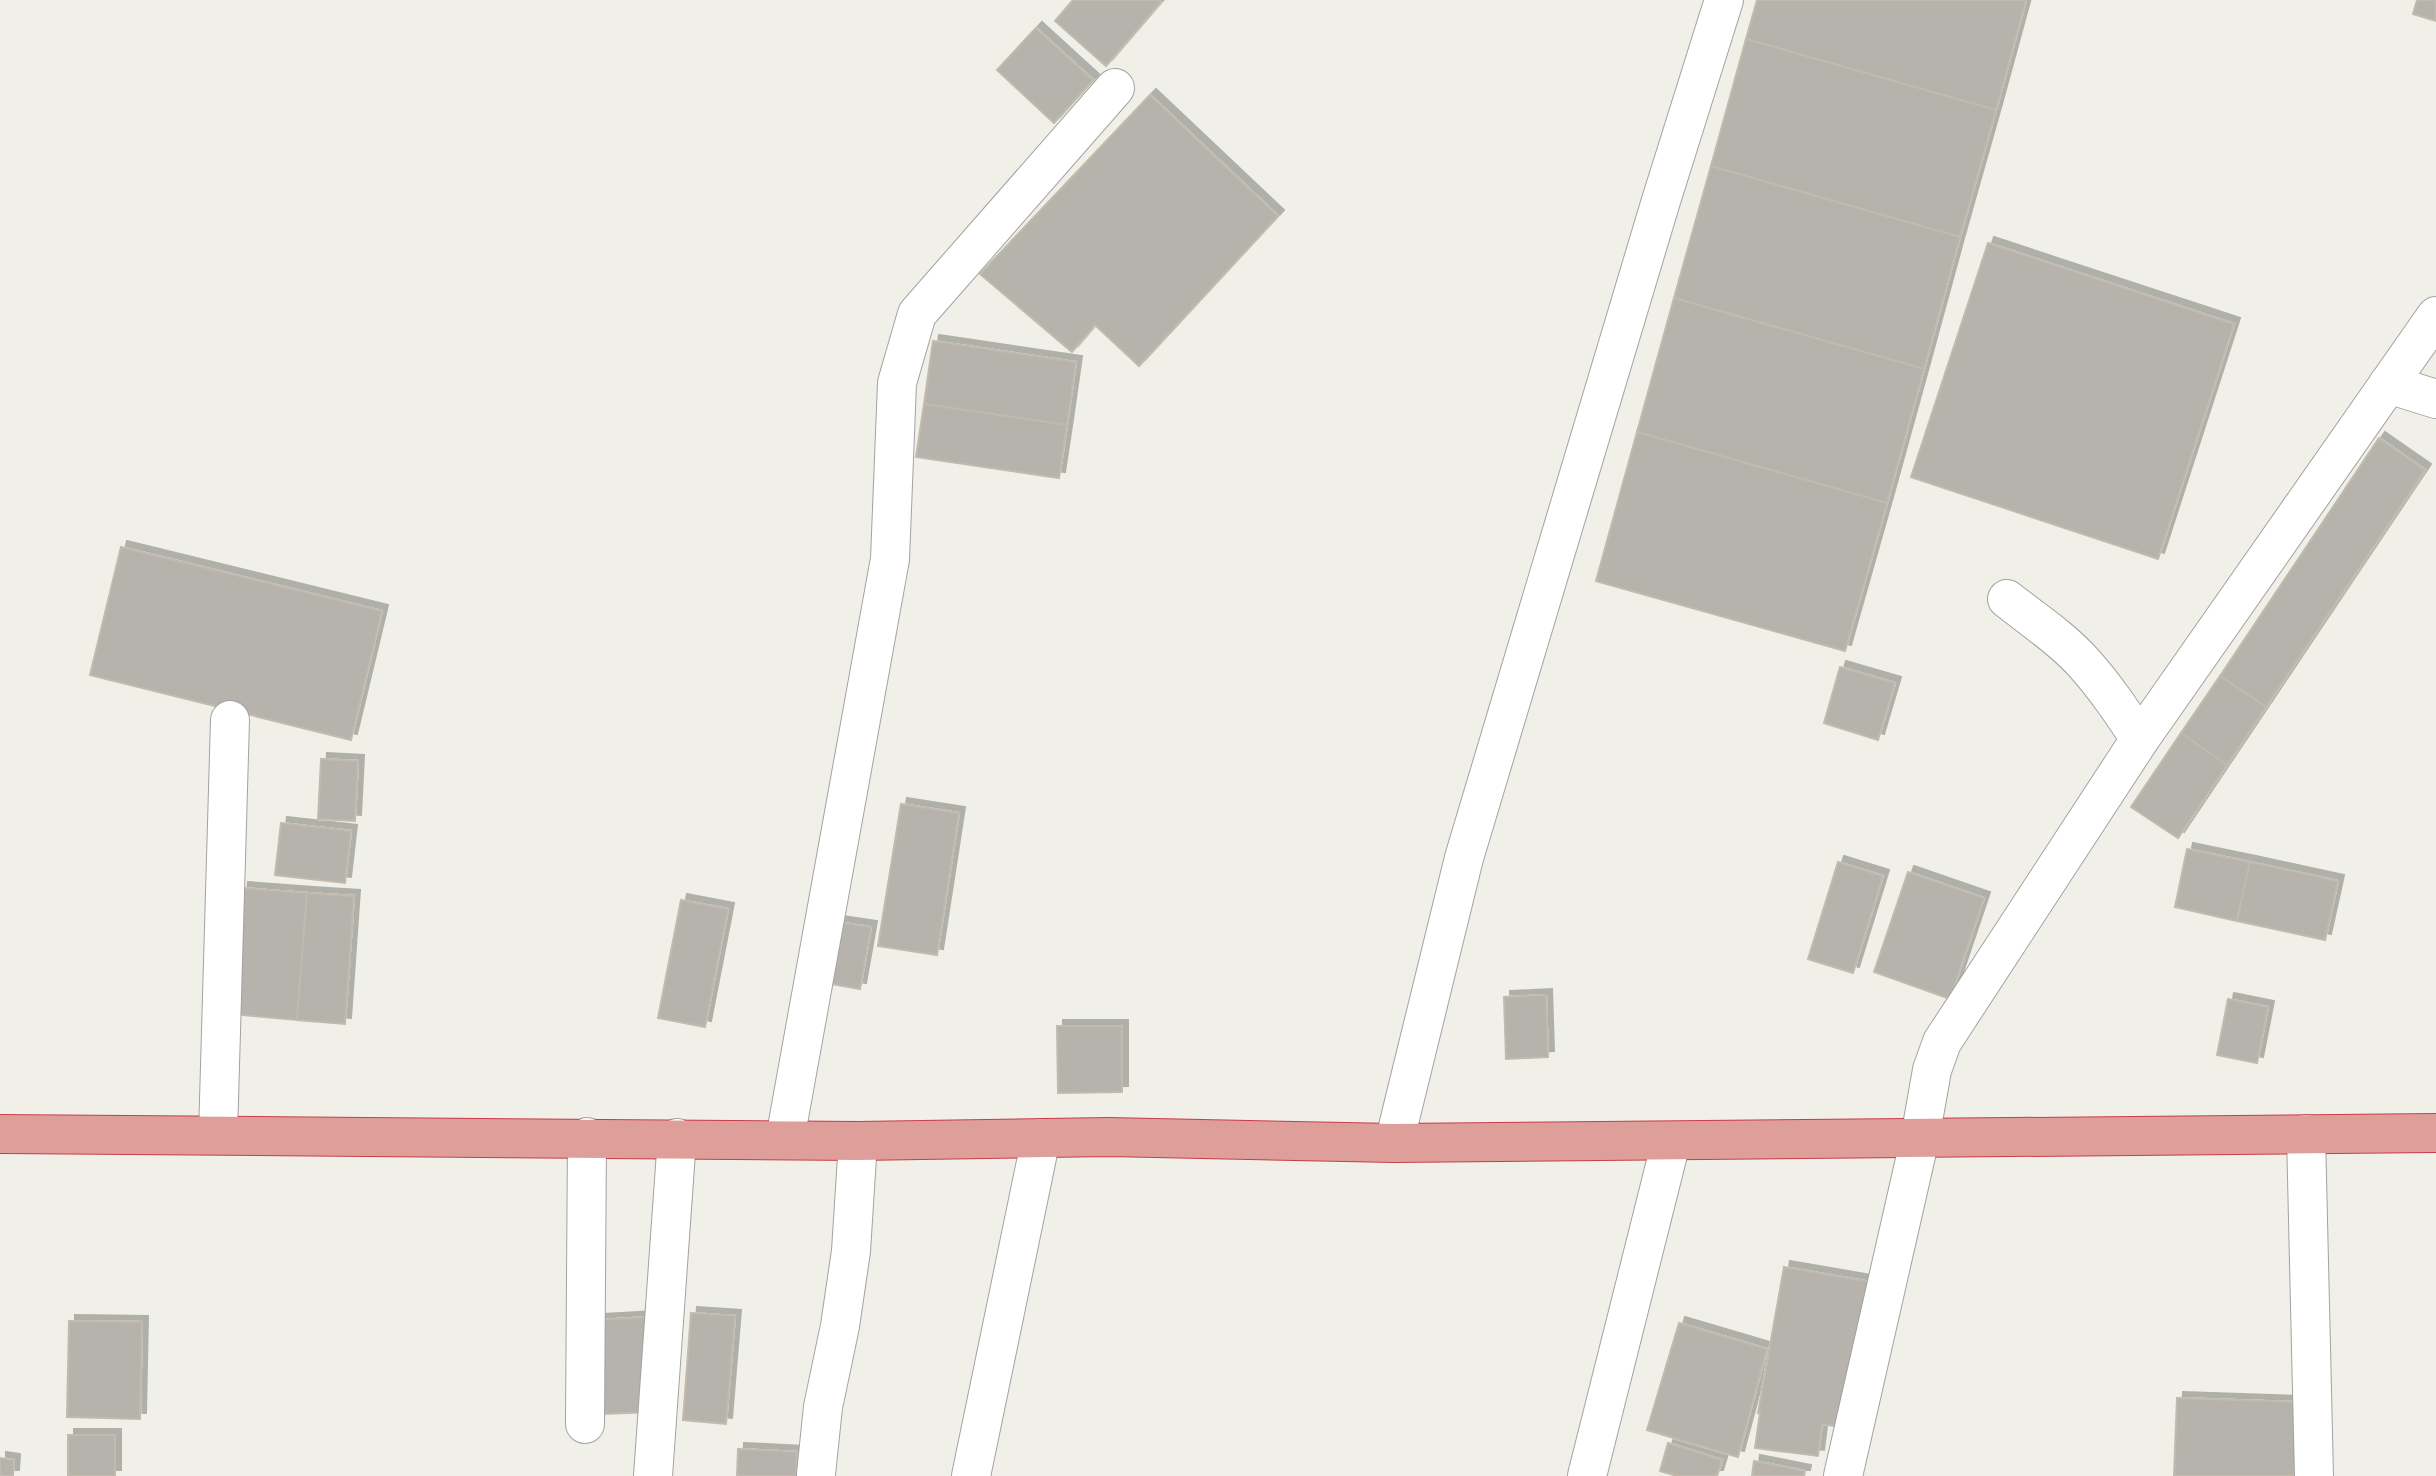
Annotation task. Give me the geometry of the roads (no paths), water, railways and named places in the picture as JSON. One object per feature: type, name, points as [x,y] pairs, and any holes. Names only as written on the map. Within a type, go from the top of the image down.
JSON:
[{"type":"highway","points":[[0,1134],[858,1140],[1108,1137],[1394,1143],[2436,1133]]},
{"type":"street","points":[[1394,1143],[1464,858],[1724,0]]},
{"type":"street","points":[[785,1139],[890,559],[897,383],[917,314],[1115,88]]},
{"type":"street","points":[[1843,1476],[1920,1138],[1932,1070],[1942,1042],[2140,739],[2436,316]]},
{"type":"street","points":[[2388,384],[2436,399]]},
{"type":"street","points":[[2007,599],[2081,660],[2113,699],[2140,739]]},
{"type":"street","points":[[219,1135],[230,720]]},
{"type":"street","points":[[2306,1134],[2314,1476]]},
{"type":"street","points":[[585,1424],[587,1137]]},
{"type":"street","points":[[653,1476],[677,1138]]},
{"type":"street","points":[[971,1476],[1041,1138]]},
{"type":"street","points":[[816,1474],[823,1407],[840,1326],[851,1251],[858,1140]]},
{"type":"street","points":[[1587,1476],[1671,1142]]}]
